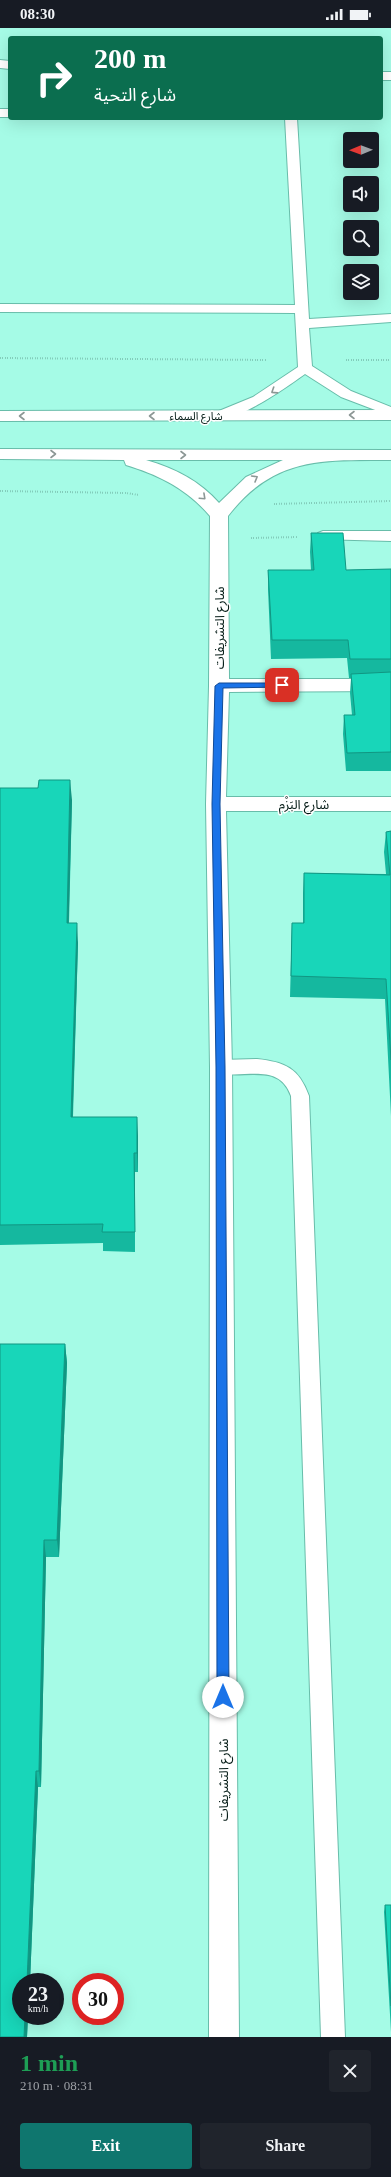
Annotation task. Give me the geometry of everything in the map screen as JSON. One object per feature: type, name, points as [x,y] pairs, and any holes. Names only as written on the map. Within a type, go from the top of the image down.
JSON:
[{"type":"street","name":"شارع السماء","points":[[0,416],[391,415]]},
{"type":"street","points":[[0,454],[391,455]]},
{"type":"street","points":[[104,454],[156,468],[177,477],[194,489],[218,515],[231,498],[247,482],[269,470],[324,455]]},
{"type":"street","name":"شارع التشريفات","points":[[218,515],[219,686],[216,804],[221,1067],[224,2037]]},
{"type":"street","points":[[219,686],[391,685]]},
{"type":"street","name":"شارع البَزْم","points":[[216,804],[391,804]]},
{"type":"lane","points":[[292,120],[305,364],[338,390],[356,400],[391,412]]},
{"type":"lane","points":[[0,308],[301,309]]},
{"type":"lane","points":[[302,324],[391,318]]},
{"type":"lane","points":[[219,416],[258,400],[305,364]]},
{"type":"lane","points":[[323,536],[391,536]]},
{"type":"lane","points":[[221,1067],[267,1067],[279,1070],[290,1075],[298,1085],[300,1096],[333,2037]]},
{"type":"path","points":[[0,358],[305,364],[391,360]]},
{"type":"path","points":[[0,491],[126,493],[144,496]]},
{"type":"path","points":[[270,506],[275,503],[293,502],[391,501]]},
{"type":"path","points":[[252,532],[252,538]]},
{"type":"path","points":[[218,538],[323,536]]},
{"type":"building","points":[[311,533],[343,533],[346,570],[391,569],[391,659],[350,659],[348,640],[272,640],[268,570],[314,570]]},
{"type":"building","points":[[391,672],[391,752],[347,753],[344,715],[355,715],[351,674]]},
{"type":"building","points":[[39,780],[70,780],[67,923],[77,923],[71,1117],[137,1117],[137,1153],[134,1153],[135,1232],[102,1232],[103,1224],[0,1225],[0,788],[38,788]]},
{"type":"building","points":[[391,831],[391,1060],[386,979],[291,976],[292,923],[304,923],[304,873],[390,875],[386,832]]},
{"type":"building","points":[[0,1344],[65,1344],[57,1540],[44,1540],[39,1771],[36,1771],[27,1973],[12,1973],[12,2025],[25,2025],[24,2037],[0,2037]]},
{"type":"building","points":[[385,1905],[391,1905],[391,2006]]},
{"type":"route","points":[[223,1697],[221,1067],[216,804],[219,686],[282,685]]}]
